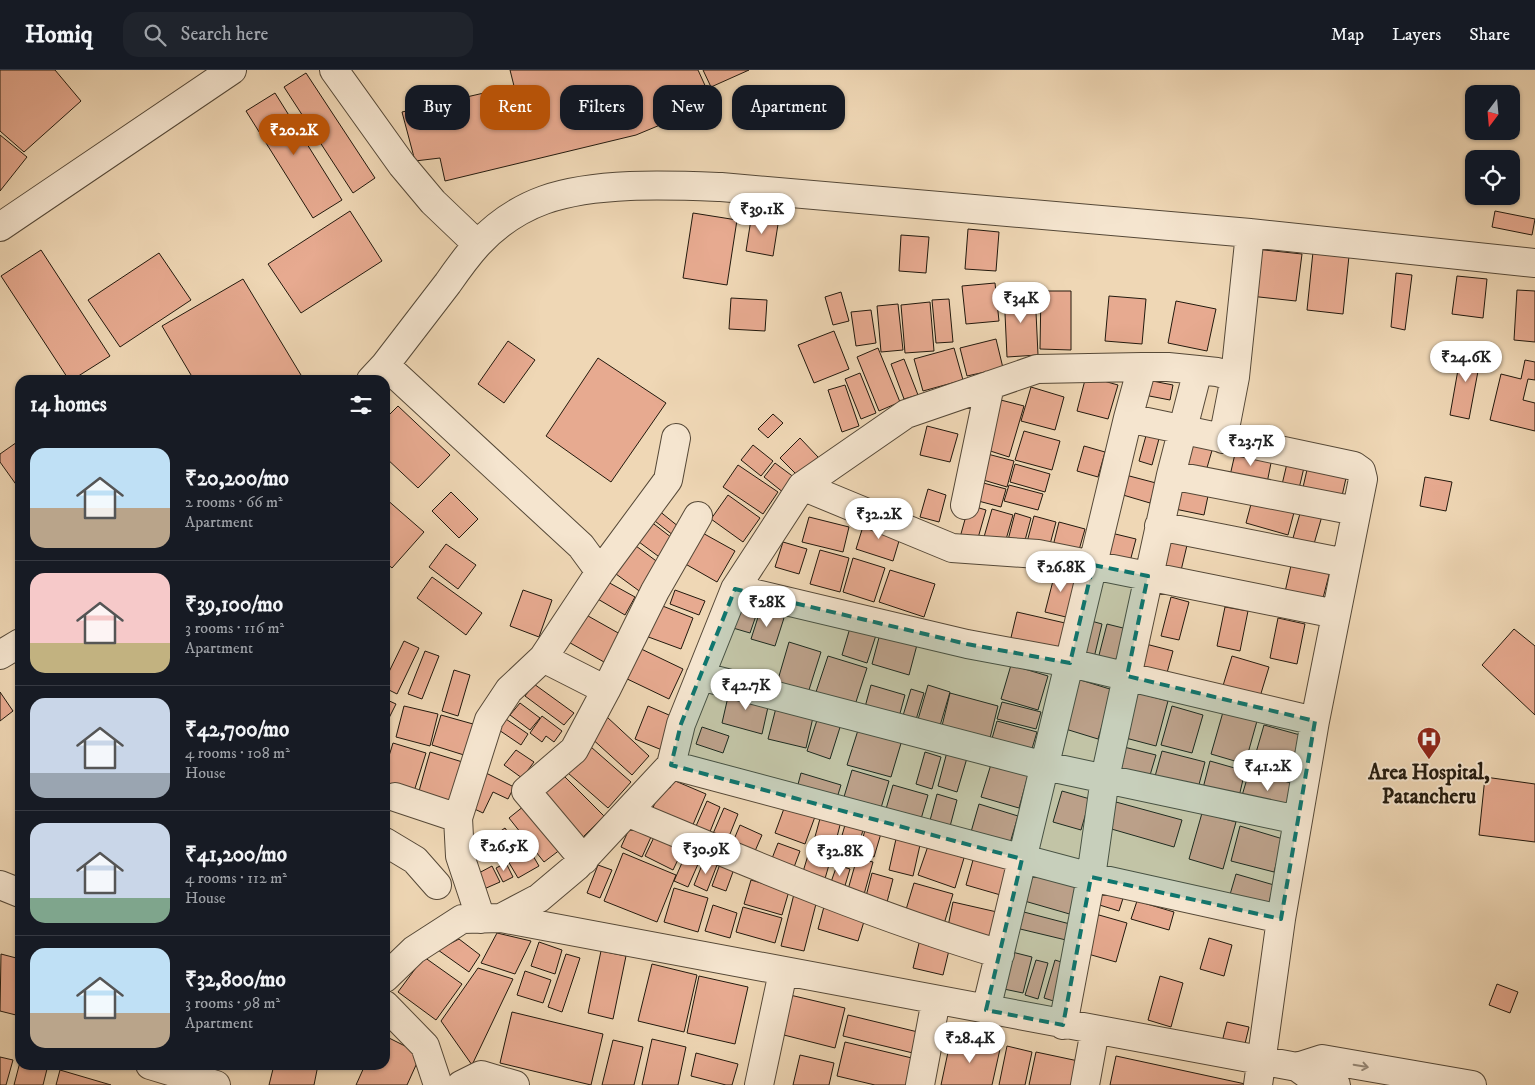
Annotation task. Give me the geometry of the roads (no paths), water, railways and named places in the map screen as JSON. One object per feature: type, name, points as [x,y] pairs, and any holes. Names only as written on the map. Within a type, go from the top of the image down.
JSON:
[{"type":"street","points":[[0,227],[232,70]]},
{"type":"street","points":[[334,70],[402,165],[433,202],[478,244]]},
{"type":"street","points":[[378,372],[478,244],[504,221],[523,209],[545,200],[578,192],[617,187],[670,185],[721,187],[1250,234],[1535,262]]},
{"type":"street","points":[[1223,439],[1235,377],[1250,234]]},
{"type":"street","points":[[986,1010],[1128,418],[1142,367]]},
{"type":"street","points":[[491,919],[539,898],[584,860],[670,765],[681,724],[735,589],[802,486],[906,414],[1037,369],[1168,367],[1217,372],[1235,377]]},
{"type":"street","points":[[1062,1025],[1091,877],[1105,778],[1159,526],[1198,370]]},
{"type":"street","points":[[390,382],[581,546],[600,572]]},
{"type":"street","points":[[965,505],[990,385]]},
{"type":"street","points":[[1128,418],[1354,466],[1361,471],[1363,479],[1314,721],[1281,919],[1260,1073]]},
{"type":"street","points":[[491,919],[460,856],[458,818],[489,720],[509,690],[543,658],[600,572],[668,480],[676,438]]},
{"type":"street","points":[[1171,475],[1356,511]]},
{"type":"street","points":[[802,486],[952,548],[1038,554],[1336,614]]},
{"type":"street","points":[[584,860],[526,791],[574,750],[655,592],[698,516]]},
{"type":"street","points":[[1159,526],[1346,563]]},
{"type":"street","points":[[735,589],[967,644],[1070,663],[1314,721]]},
{"type":"street","points":[[0,655],[15,646]]},
{"type":"street","points":[[543,658],[606,690]]},
{"type":"street","points":[[700,676],[1045,766],[1298,820]]},
{"type":"street","points":[[670,765],[1091,877],[1281,919]]},
{"type":"street","points":[[395,796],[458,818]]},
{"type":"street","points":[[628,813],[776,875],[942,937],[1000,954]]},
{"type":"street","points":[[390,845],[415,860],[437,885]]},
{"type":"street","points":[[0,885],[15,891]]},
{"type":"street","points":[[390,973],[414,950],[462,919],[491,919],[1095,1030],[1260,1073],[1318,1074],[1472,1085]]},
{"type":"street","points":[[759,1085],[784,972]]},
{"type":"street","points":[[920,1085],[936,1000]]},
{"type":"street","points":[[390,1010],[425,1046],[438,1085]]},
{"type":"street","points":[[1085,1085],[1095,1030]]},
{"type":"street","points":[[166,1070],[216,1085]]},
{"type":"street","points":[[461,1085],[481,1075],[515,1085]]},
{"type":"place","name":"Area Hospital, Patancheru","points":[[1429,760]]}]
